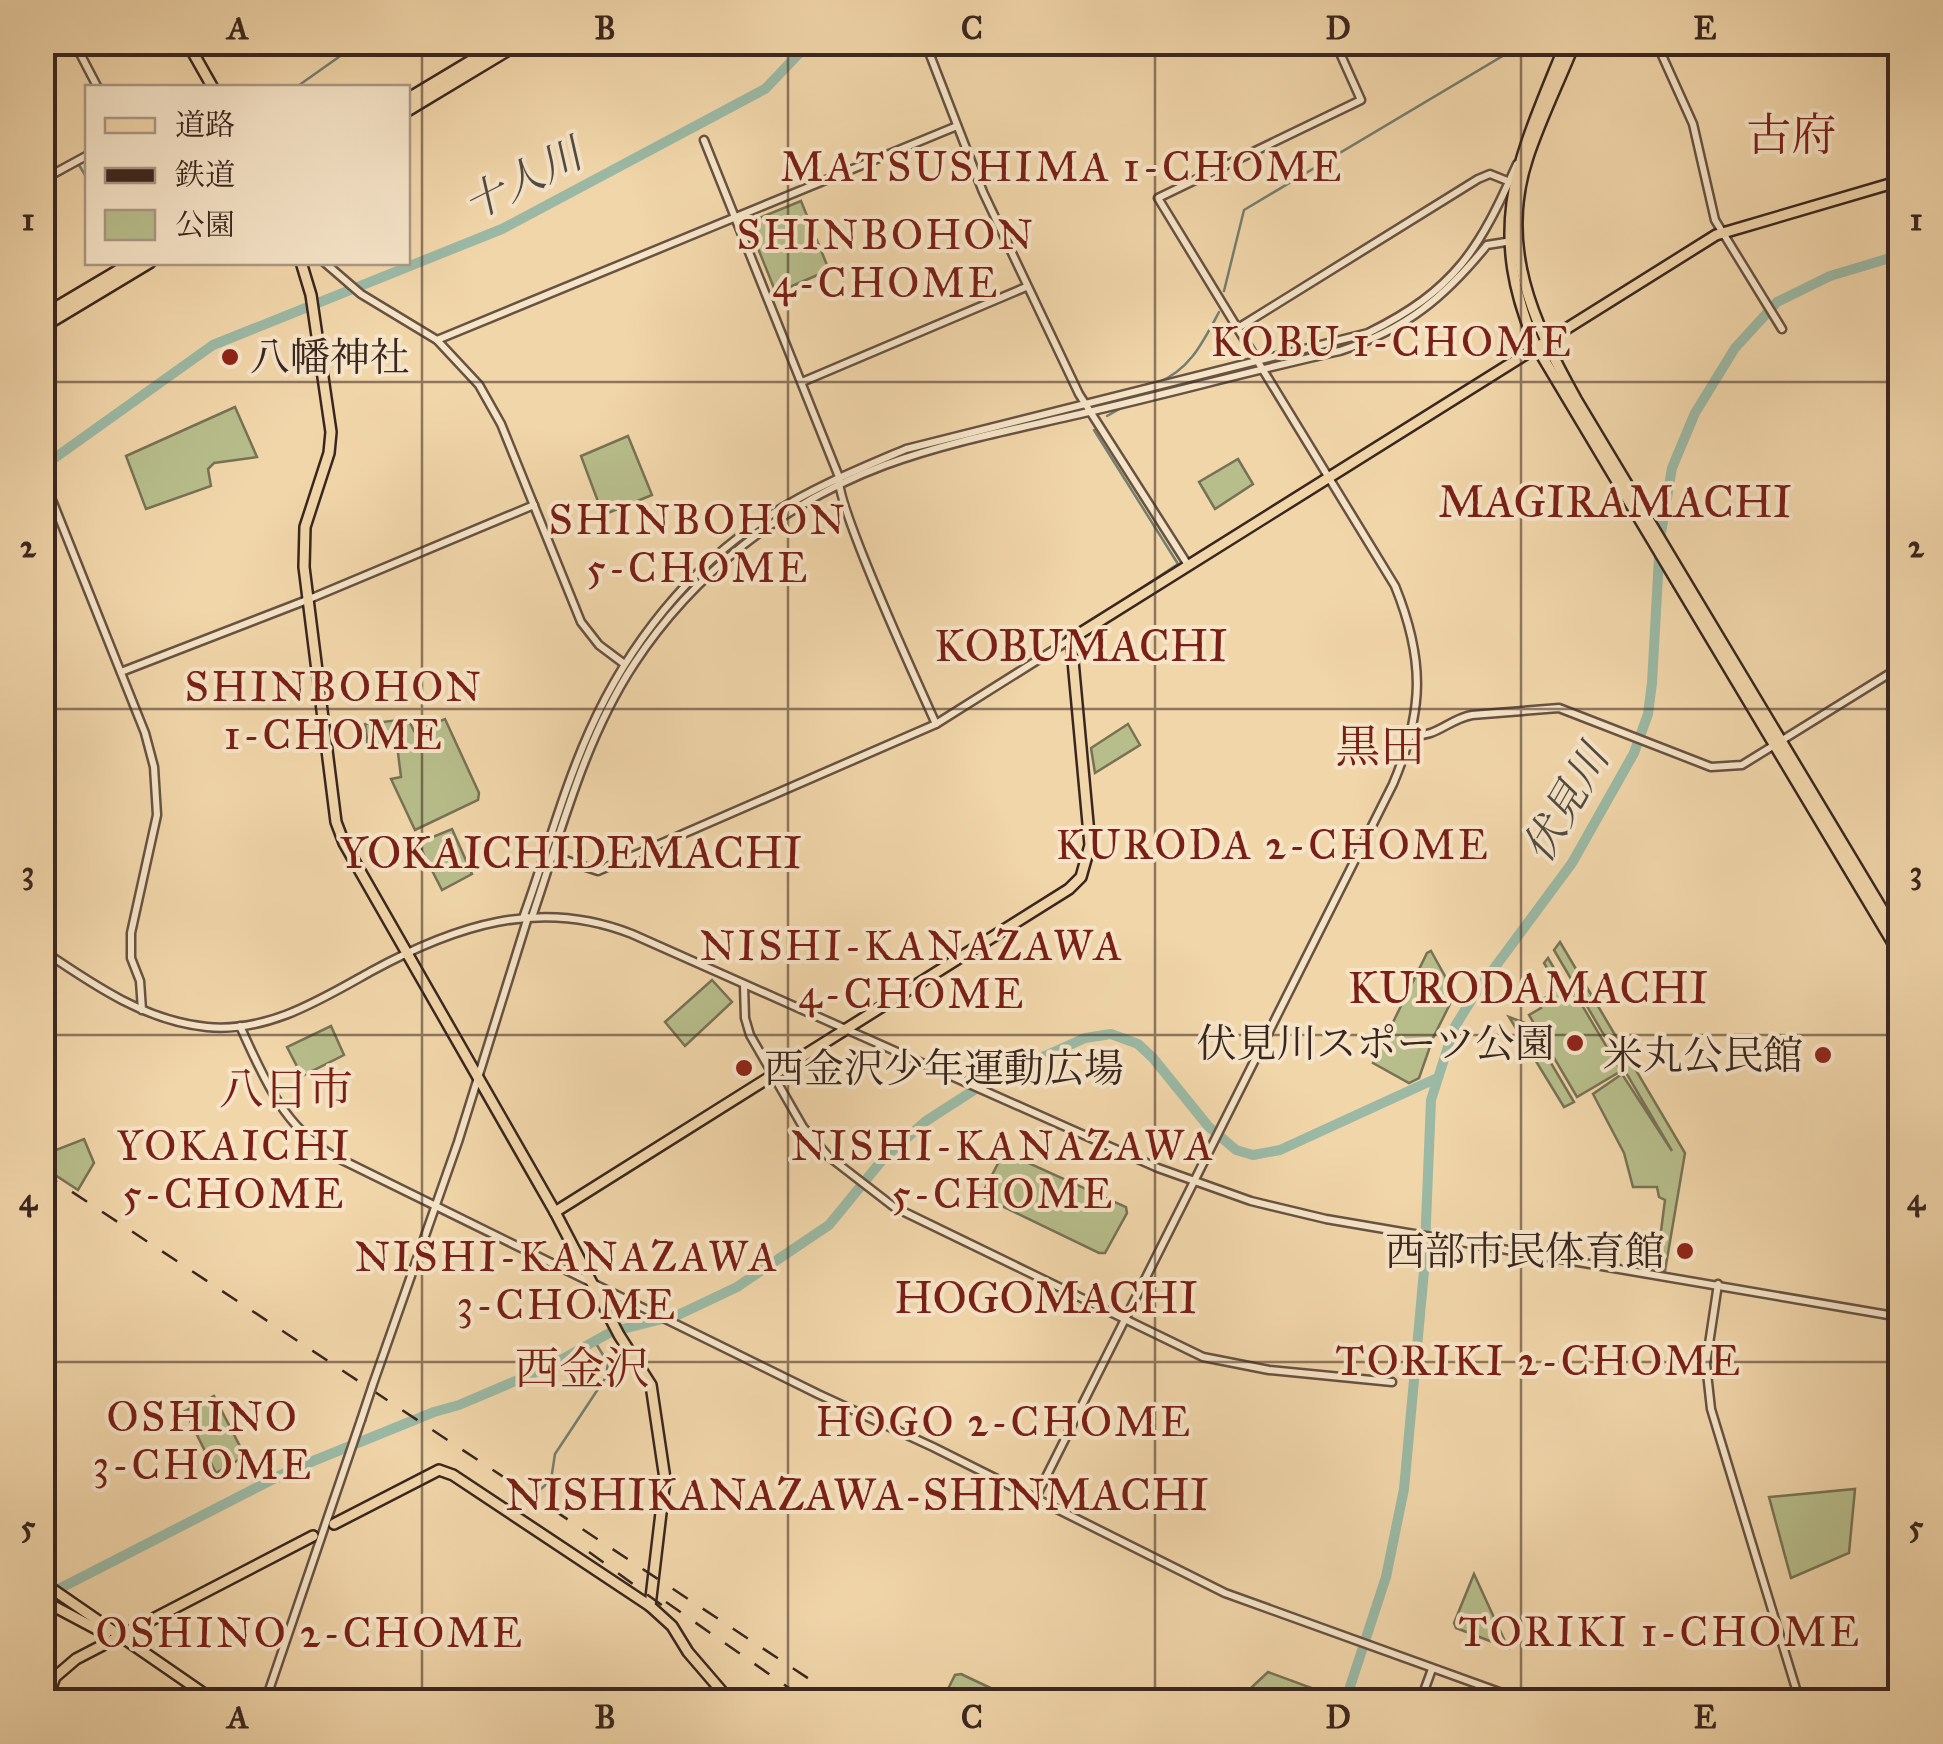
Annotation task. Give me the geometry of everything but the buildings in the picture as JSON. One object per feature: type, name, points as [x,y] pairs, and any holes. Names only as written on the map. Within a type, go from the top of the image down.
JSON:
[{"type":"highway","points":[[410,98],[503,42]]},
{"type":"highway","points":[[410,109],[521,42]]},
{"type":"highway","points":[[42,316],[128,265]]},
{"type":"highway","points":[[42,327],[145,265]]},
{"type":"main road","points":[[187,42],[211,85]]},
{"type":"main road","points":[[1566,42],[1522,152],[1514,183],[1518,298],[1540,344],[1764,718],[1900,955]]},
{"type":"main road","points":[[1514,183],[1576,42]]},
{"type":"main road","points":[[555,1212],[1082,878],[1090,844],[1071,639],[1722,232],[1900,182]]},
{"type":"main road","points":[[302,265],[314,310],[331,432],[329,453],[304,530],[307,600],[336,822],[352,860],[555,1212],[619,1336],[651,1386],[665,1479],[650,1606]]},
{"type":"main road","points":[[1778,743],[1900,939]]},
{"type":"main road","points":[[334,1524],[440,1470],[453,1475],[650,1606],[672,1626],[688,1652],[731,1702]]},
{"type":"main road","points":[[46,1702],[51,1683],[63,1668],[313,1536]]},
{"type":"main road","points":[[42,1582],[216,1702]]},
{"type":"main road","points":[[42,1600],[109,1636],[118,1636]]},
{"type":"street","points":[[42,52],[58,42]]},
{"type":"street","points":[[74,42],[96,85]]},
{"type":"street","points":[[925,42],[1026,287],[1086,404],[1188,565]]},
{"type":"street","points":[[1036,1499],[1393,784],[1412,735],[1419,692],[1410,624],[1395,586],[1158,198],[1361,100],[1335,42]]},
{"type":"street","points":[[1656,42],[1694,124],[1709,199],[1722,232],[1782,329]]},
{"type":"street","points":[[437,340],[957,126]]},
{"type":"street","points":[[704,140],[936,724]]},
{"type":"street","points":[[42,180],[85,157]]},
{"type":"street","points":[[265,1702],[478,1078],[584,744],[623,663],[668,606],[723,551],[765,518],[906,449],[1349,340],[1392,321],[1440,287],[1480,241],[1514,183],[1490,174],[1478,178],[1238,328]]},
{"type":"street","points":[[528,917],[594,739],[631,668],[705,578],[790,512],[838,481],[931,451],[1340,351],[1425,310],[1488,245],[1514,241]]},
{"type":"street","points":[[327,265],[361,294],[437,340],[469,372],[489,399],[581,622],[599,644],[623,663]]},
{"type":"street","points":[[802,382],[1026,287]]},
{"type":"street","points":[[43,476],[121,672],[154,767],[157,814],[131,933],[131,958],[140,981],[142,1010]]},
{"type":"street","points":[[121,672],[534,505]]},
{"type":"street","points":[[553,856],[598,872],[936,724],[1071,639]]},
{"type":"street","points":[[1412,735],[1426,736],[1472,714],[1560,708],[1711,766],[1732,768],[1742,766],[1900,668]]},
{"type":"street","points":[[42,950],[142,1010],[206,1027],[240,1026],[313,1005],[406,953],[457,932],[528,917],[564,915],[610,925],[1195,1183],[1287,1210],[1900,1316]]},
{"type":"street","points":[[744,984],[744,1018],[803,1126],[828,1156],[894,1207],[1162,1339],[1229,1364],[1392,1382]]},
{"type":"street","points":[[240,1026],[280,1108],[300,1132],[330,1154],[1224,1594],[1527,1702]]},
{"type":"street","points":[[1718,1284],[1706,1364],[1711,1409],[1800,1702]]},
{"type":"street","points":[[1420,1702],[1432,1669]]},
{"type":"green space","points":[[801,201],[829,270],[776,293],[751,231],[757,219]]},
{"type":"green space","points":[[235,407],[257,457],[214,463],[208,469],[211,486],[146,509],[126,456]]},
{"type":"green space","points":[[628,436],[652,495],[603,515],[581,456]]},
{"type":"green space","points":[[1238,459],[1253,484],[1215,509],[1199,482]]},
{"type":"green space","points":[[408,719],[414,731],[445,719],[479,793],[478,800],[415,830],[391,779],[401,777],[397,745],[368,748],[365,724]]},
{"type":"green space","points":[[1128,724],[1140,745],[1095,773],[1091,748]]},
{"type":"green space","points":[[452,829],[472,874],[442,890],[418,843]]},
{"type":"green space","points":[[1560,942],[1685,1153],[1665,1271],[1656,1270],[1665,1200],[1659,1197],[1657,1187],[1633,1187],[1624,1153],[1593,1094],[1622,1074],[1672,1151],[1554,950]]},
{"type":"green space","points":[[1431,951],[1455,994],[1419,1078],[1409,1083],[1373,1063]]},
{"type":"green space","name":"伏見川スポーツ公園","points":[[1548,958],[1568,992],[1573,990],[1621,1071],[1577,1097],[1529,1015],[1541,1008],[1538,1002],[1560,989],[1544,963]]},
{"type":"green space","points":[[712,980],[732,1002],[685,1046],[665,1022]]},
{"type":"green space","points":[[1509,1017],[1528,1024],[1574,1102],[1564,1107]]},
{"type":"green space","points":[[331,1026],[344,1055],[302,1076],[287,1047]]},
{"type":"green space","points":[[84,1139],[94,1163],[78,1190],[43,1167],[43,1155]]},
{"type":"green space","points":[[1004,1152],[1126,1207],[1127,1213],[1105,1253],[981,1196]]},
{"type":"green space","points":[[214,1396],[245,1456],[216,1473],[185,1411]]},
{"type":"green space","points":[[1855,1489],[1849,1553],[1791,1578],[1769,1497]]},
{"type":"green space","points":[[1474,1574],[1508,1648],[1456,1628],[1454,1623]]},
{"type":"green space","points":[[1268,1672],[1317,1690],[1313,1701],[1237,1701]]},
{"type":"green space","points":[[961,1674],[1018,1701],[942,1701],[955,1675]]},
{"type":"waterway","points":[[299,85],[360,42]]},
{"type":"waterway","name":"十人川","points":[[42,467],[213,345],[502,229],[765,89],[810,42]]},
{"type":"waterway","points":[[1224,291],[1244,210],[1526,42]]},
{"type":"waterway","points":[[79,165],[85,175]]},
{"type":"waterway","points":[[55,178],[72,168]]},
{"type":"waterway","points":[[45,183],[49,181]]},
{"type":"waterway","name":"伏見川","points":[[1345,1702],[1386,1577],[1404,1489],[1424,1271],[1431,1100],[1454,1028],[1572,863],[1634,753],[1648,714],[1660,539],[1672,468],[1695,413],[1735,348],[1777,302],[1830,276],[1900,255]]},
{"type":"waterway","points":[[1157,383],[1187,363],[1219,312]]},
{"type":"waterway","points":[[1107,416],[1123,407]]},
{"type":"waterway","points":[[1084,626],[1178,564],[1094,430]]},
{"type":"waterway","points":[[42,1591],[49,1594],[291,1470],[548,1367],[611,1332],[678,1315],[737,1287],[829,1225],[883,1159],[926,1121],[985,1083],[1085,1038],[1111,1034],[1138,1044],[1208,1126],[1236,1150],[1253,1155],[1280,1150],[1435,1079]]},
{"type":"waterway","points":[[533,1496],[551,1480],[555,1454],[606,1377],[608,1363],[595,1342]]},
{"type":"railway","points":[[42,1172],[844,1702]]},
{"type":"railway","points":[[589,1552],[674,1614]]},
{"type":"railway","points":[[666,1602],[809,1702]]},
{"type":"place","name":"八幡神社","points":[[230,357]]},
{"type":"place","name":"伏見川スポーツ公園","points":[[1575,1043]]},
{"type":"place","name":"米丸公民館","points":[[1823,1055]]},
{"type":"place","name":"西金沢少年運動広場","points":[[744,1068]]},
{"type":"place","name":"西部市民体育館","points":[[1685,1251]]},
{"type":"district","name":"古府","points":[[1791,134]]},
{"type":"district","name":"MATSUSHIMA 1-CHOME","points":[[1062,166]]},
{"type":"district","name":"SHINBOHON 4-CHOME","points":[[886,258]]},
{"type":"district","name":"KOBU 1-CHOME","points":[[1392,341]]},
{"type":"district","name":"MAGIRAMACHI","points":[[1615,501]]},
{"type":"district","name":"SHINBOHON 5-CHOME","points":[[698,543]]},
{"type":"district","name":"KOBUMACHI","points":[[1081,645]]},
{"type":"district","name":"SHINBOHON 1-CHOME","points":[[334,710]]},
{"type":"district","name":"黒田","points":[[1380,746]]},
{"type":"district","name":"KURODA 2-CHOME","points":[[1273,844]]},
{"type":"district","name":"YOKAICHIDEMACHI","points":[[571,852]]},
{"type":"district","name":"NISHI-KANAZAWA 4-CHOME","points":[[912,969]]},
{"type":"district","name":"KURODAMACHI","points":[[1528,987]]},
{"type":"district","name":"八日市","points":[[286,1089]]},
{"type":"district","name":"YOKAICHI 5-CHOME","points":[[234,1169]]},
{"type":"district","name":"NISHI-KANAZAWA 5-CHOME","points":[[1003,1169]]},
{"type":"district","name":"NISHI-KANAZAWA 3-CHOME","points":[[567,1280]]},
{"type":"district","name":"HOGOMACHI","points":[[1046,1297]]},
{"type":"district","name":"TORIKI 2-CHOME","points":[[1539,1360]]},
{"type":"district","name":"西金沢","points":[[582,1368]]},
{"type":"district","name":"HOGO 2-CHOME","points":[[1004,1421]]},
{"type":"district","name":"OSHINO 3-CHOME","points":[[203,1440]]},
{"type":"district","name":"NISHIKANAZAWA-SHINMACHI","points":[[857,1494]]},
{"type":"district","name":"TORIKI 1-CHOME","points":[[1660,1631]]},
{"type":"district","name":"OSHINO 2-CHOME","points":[[310,1632]]}]
